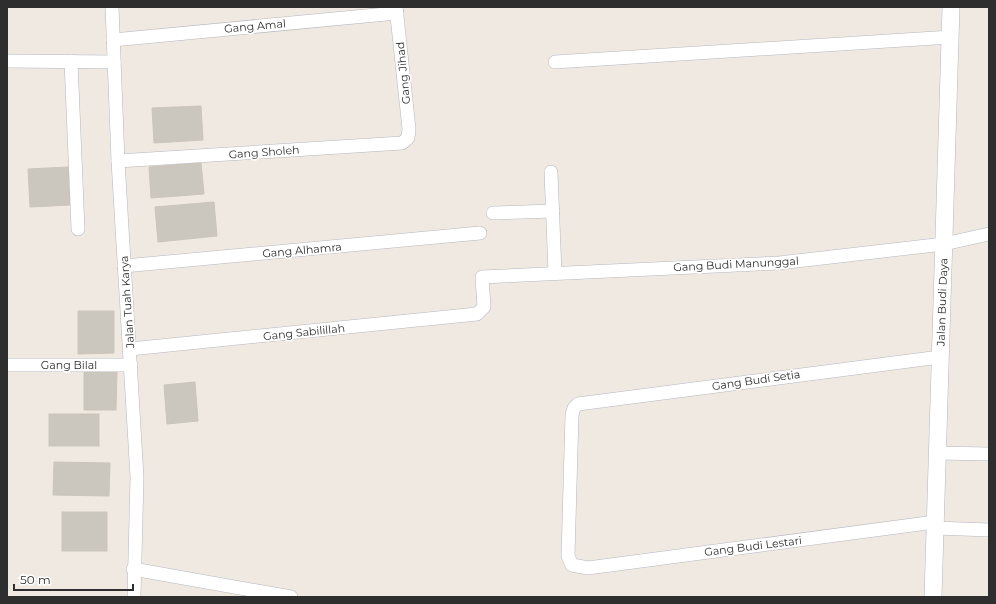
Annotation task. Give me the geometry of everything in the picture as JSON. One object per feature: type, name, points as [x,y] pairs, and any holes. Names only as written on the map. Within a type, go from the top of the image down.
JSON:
[{"type":"street","name":"Jalan Tuah Karya","points":[[112,7],[118,162],[137,477],[133,569],[134,597]]},
{"type":"street","name":"Jalan Budi Daya","points":[[933,597],[951,7]]},
{"type":"street","name":"Gang Amal","points":[[113,40],[397,10]]},
{"type":"street","name":"Gang Jihad","points":[[397,10],[409,129],[408,138]]},
{"type":"street","points":[[556,62],[951,37]]},
{"type":"street","points":[[7,61],[114,62]]},
{"type":"street","points":[[71,61],[78,229]]},
{"type":"street","name":"Gang Sholeh","points":[[118,162],[379,145],[402,143],[408,138]]},
{"type":"street","points":[[551,172],[555,274]]},
{"type":"street","points":[[493,213],[553,211]]},
{"type":"street","name":"Gang Alhamra","points":[[124,266],[480,233]]},
{"type":"street","name":"Gang Budi Manunggal","points":[[477,314],[484,307],[482,277],[779,263],[944,244],[989,234]]},
{"type":"street","name":"Gang Sabilillah","points":[[130,349],[477,314]]},
{"type":"street","name":"Gang Budi Setia","points":[[572,565],[568,556],[574,408],[578,404],[909,359],[940,357]]},
{"type":"street","name":"Gang Bilal","points":[[7,365],[131,365]]},
{"type":"street","points":[[937,453],[989,454]]},
{"type":"street","name":"Gang Budi Lestari","points":[[572,565],[588,568],[935,525],[989,530]]},
{"type":"street","points":[[133,569],[291,597]]},
{"type":"building","points":[[201,106],[203,140],[154,143],[152,108]]},
{"type":"building","points":[[201,163],[204,194],[151,198],[149,167]]},
{"type":"building","points":[[68,167],[70,205],[30,207],[28,169]]},
{"type":"building","points":[[214,202],[217,236],[158,242],[155,207]]},
{"type":"building","points":[[78,311],[114,311],[114,353],[78,354]]},
{"type":"building","points":[[84,372],[117,372],[116,410],[84,410]]},
{"type":"building","points":[[195,382],[198,421],[167,424],[164,385]]},
{"type":"building","points":[[49,414],[99,414],[99,446],[49,446]]},
{"type":"building","points":[[54,462],[110,463],[109,496],[53,495]]},
{"type":"building","points":[[62,512],[107,512],[107,551],[62,551]]}]
